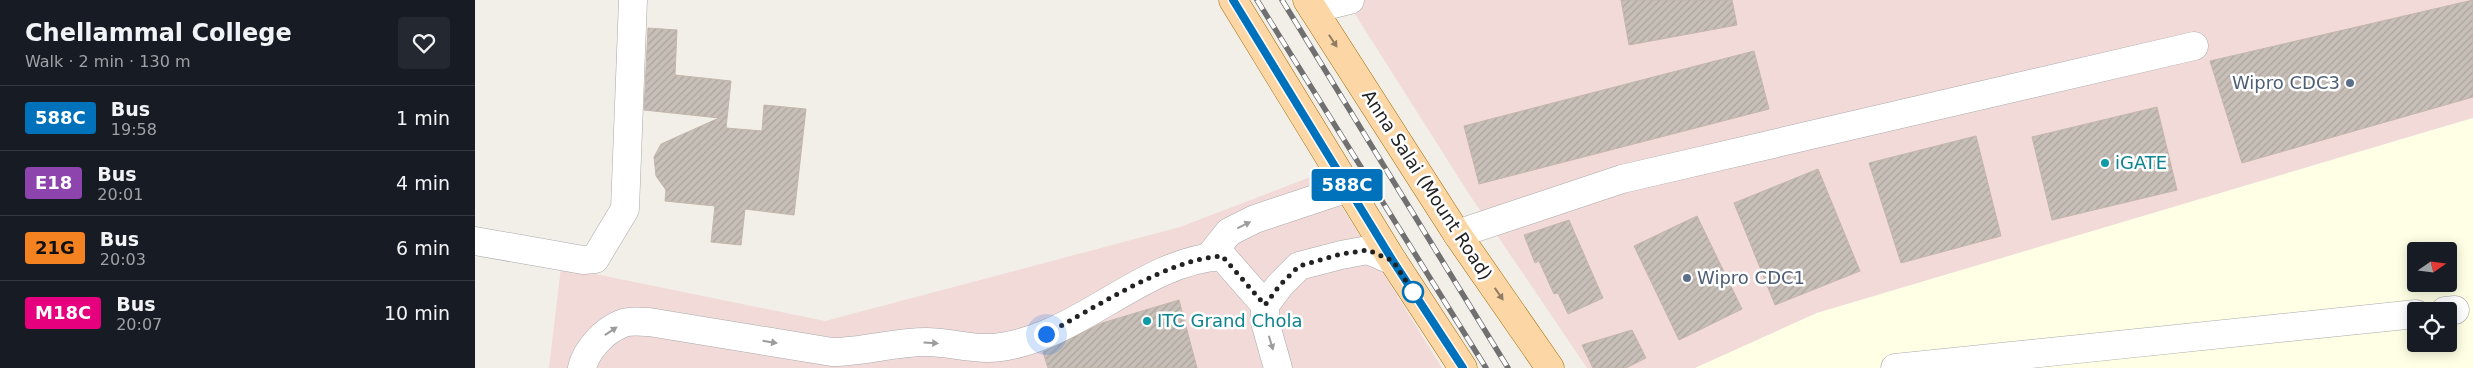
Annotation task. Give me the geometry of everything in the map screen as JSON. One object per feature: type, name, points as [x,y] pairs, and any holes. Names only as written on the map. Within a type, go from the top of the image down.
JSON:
[{"type":"main road","points":[[1233,0],[1393,261],[1463,368]]},
{"type":"main road","name":"Anna Salai (Mount Road)","points":[[1310,5],[1457,234],[1550,368]]},
{"type":"lane","points":[[475,241],[583,260],[595,259],[625,209],[633,0]]},
{"type":"lane","points":[[1310,5],[1350,0]]},
{"type":"lane","points":[[1457,234],[1622,179],[2194,46]]},
{"type":"lane","points":[[1209,257],[1229,232],[1255,219],[1349,188]]},
{"type":"lane","points":[[1278,368],[1265,322],[1265,305],[1280,285],[1299,266],[1341,254],[1368,250],[1393,261]]},
{"type":"lane","points":[[582,368],[589,352],[602,337],[621,324],[631,322],[649,322],[832,352],[849,352],[927,342],[989,348],[1016,344],[1046,334],[1171,268],[1209,257],[1222,256],[1265,305]]},
{"type":"lane","points":[[1895,368],[2407,315]]},
{"type":"shaded area","points":[[1346,0],[2473,0],[2473,118],[1817,313],[1695,368],[1587,368],[1469,194]]},
{"type":"shaded area","points":[[2473,118],[2473,368],[1695,368],[1817,313]]},
{"type":"shaded area","points":[[1321,173],[1442,368],[549,368],[561,267],[825,321],[1180,227]]},
{"type":"building","points":[[1621,0],[1732,0],[1737,25],[1629,45]]},
{"type":"building","points":[[2473,0],[2473,97],[2242,163],[2210,61]]},
{"type":"building","points":[[648,28],[677,30],[675,75],[731,81],[726,128],[762,131],[764,105],[806,109],[794,215],[745,209],[741,245],[711,242],[715,206],[665,201],[666,190],[656,176],[654,157],[661,144],[719,118],[644,110]]},
{"type":"building","points":[[1754,51],[1769,109],[1479,184],[1464,126]]},
{"type":"building","name":"iGATE","points":[[2157,107],[2177,190],[2052,220],[2032,137]]},
{"type":"building","points":[[1976,136],[2001,236],[1901,263],[1869,163]]},
{"type":"building","points":[[1818,169],[1860,271],[1775,305],[1734,203]]},
{"type":"building","points":[[1697,216],[1742,309],[1679,340],[1634,246]]},
{"type":"building","points":[[1569,220],[1603,298],[1568,314],[1558,293],[1554,294],[1539,261],[1535,263],[1524,235]]},
{"type":"building","name":"ITC Grand Chola","points":[[1179,300],[1197,368],[1048,368],[1043,352],[1102,323]]},
{"type":"building","points":[[1632,330],[1646,358],[1626,368],[1593,368],[1582,345]]},
{"type":"railway","points":[[1257,0],[1486,368]]},
{"type":"railway","points":[[1282,0],[1508,368]]},
{"type":"bus line","name":"588C","points":[[1233,0],[1393,261],[1463,368]]},
{"type":"place","name":"Wipro CDC3","points":[[2350,83]]},
{"type":"place","name":"iGATE","points":[[2105,163]]},
{"type":"place","name":"Wipro CDC1","points":[[1687,278]]},
{"type":"place","name":"ITC Grand Chola","points":[[1147,321]]},
{"type":"route","points":[[1046,334],[1171,268],[1209,257],[1222,256],[1232,265],[1242,280],[1265,305],[1280,285],[1299,266],[1341,254],[1368,250],[1393,261],[1413,292]]}]
